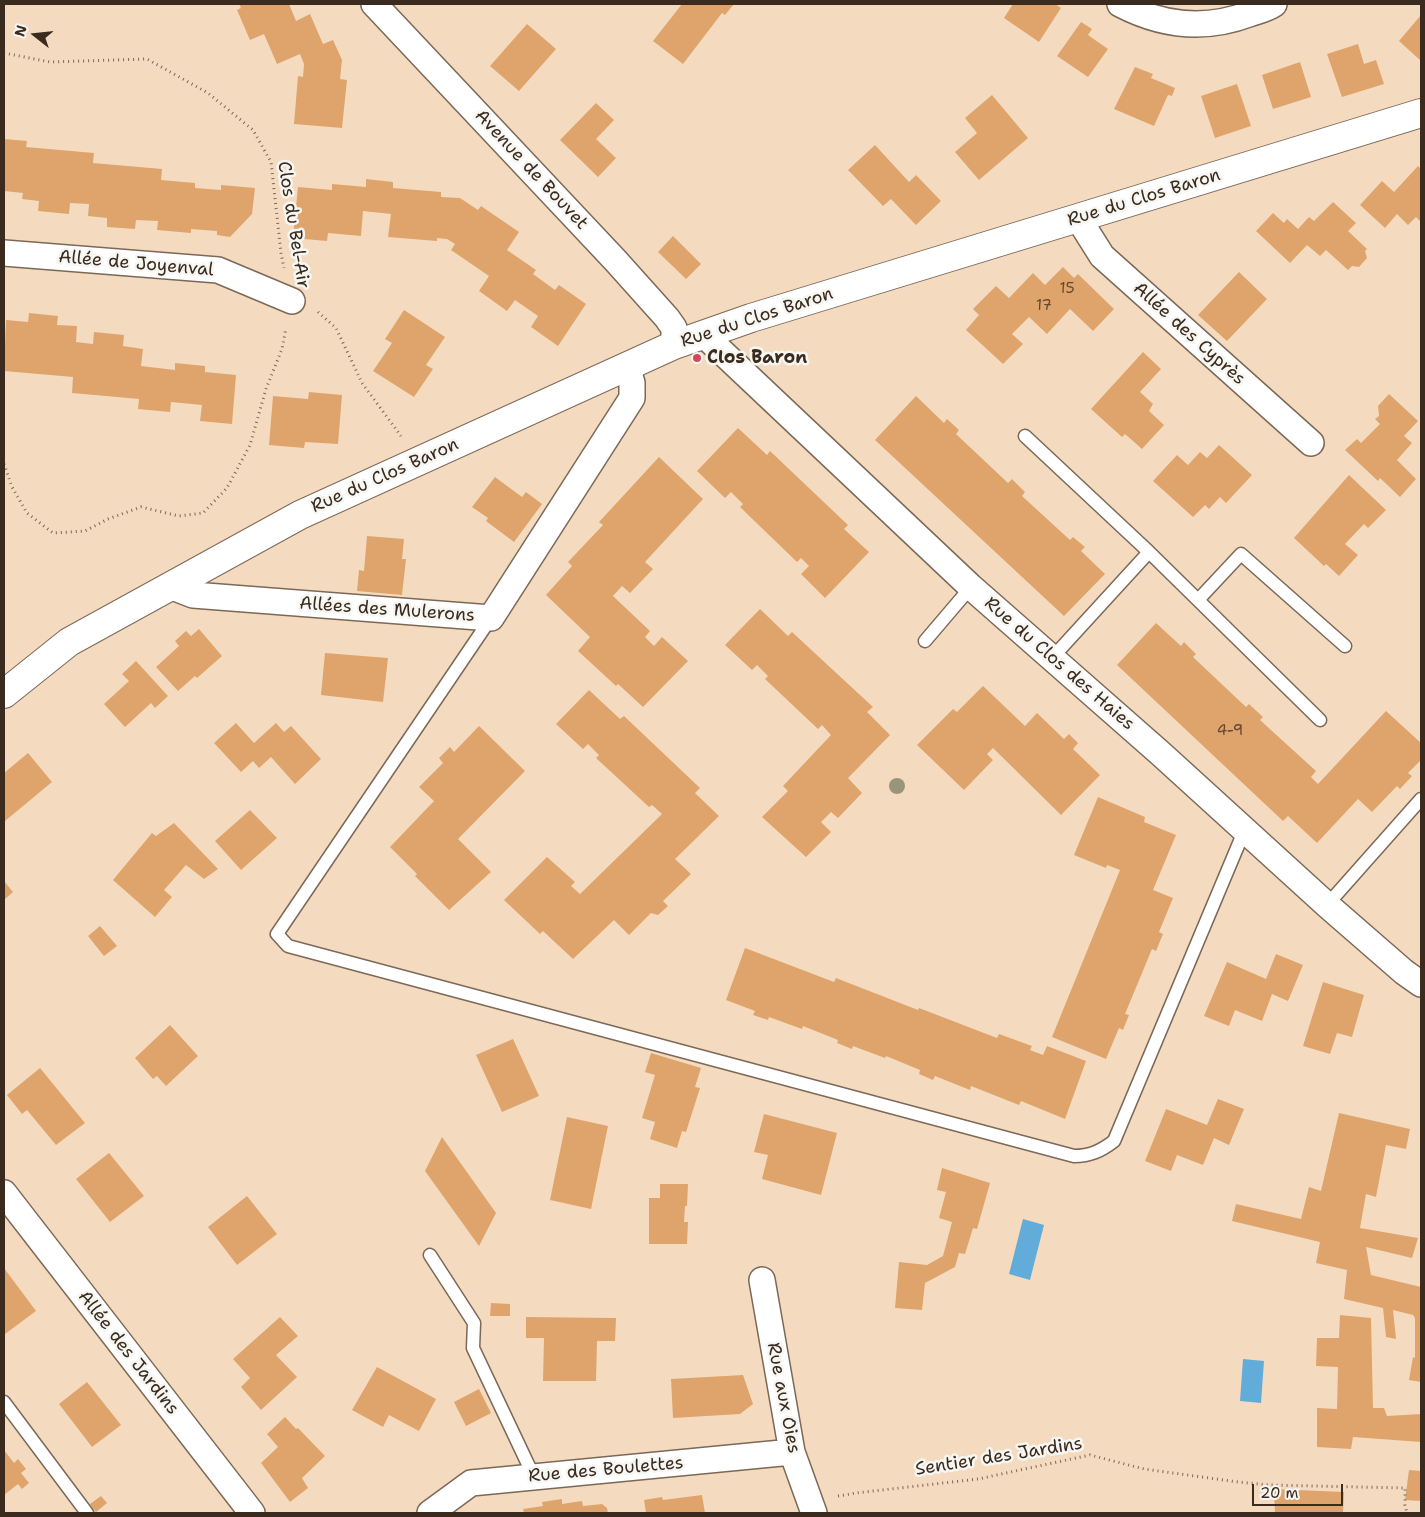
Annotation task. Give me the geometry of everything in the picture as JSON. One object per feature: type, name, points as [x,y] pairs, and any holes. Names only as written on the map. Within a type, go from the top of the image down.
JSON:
[{"type":"street","name":"Avenue de Bouvet","points":[[374,4],[635,282],[674,328],[674,345]]},
{"type":"street","points":[[1120,4],[1161,21],[1202,25],[1240,18],[1274,4]]},
{"type":"street","name":"Rue du Clos Baron","points":[[4,694],[69,642],[300,514],[674,345],[751,318],[1421,113]]},
{"type":"street","name":"Allée des Cyprès","points":[[1078,218],[1102,256],[1311,443]]},
{"type":"street","name":"Allée de Joyenval","points":[[4,253],[218,270],[292,301]]},
{"type":"street","name":"Rue du Clos des Haies","points":[[704,335],[971,587],[1245,829],[1327,905],[1404,972],[1421,984]]},
{"type":"street","name":"Allées des Mulerons","points":[[170,586],[193,595],[491,618],[632,398],[632,383],[627,366]]},
{"type":"street","name":"Allée des Jardins","points":[[4,1193],[252,1513]]},
{"type":"street","name":"Rue aux Oies","points":[[762,1280],[792,1452],[812,1508]]},
{"type":"street","name":"Rue des Boulettes","points":[[430,1513],[471,1483],[792,1452]]},
{"type":"lane","points":[[1025,436],[1149,552],[1320,720]]},
{"type":"lane","points":[[1052,658],[1149,552]]},
{"type":"lane","points":[[1198,600],[1241,554],[1345,646]]},
{"type":"lane","points":[[925,641],[971,587]]},
{"type":"lane","points":[[491,618],[277,934],[288,946],[1064,1154],[1086,1156],[1102,1150],[1114,1141],[1245,829]]},
{"type":"lane","points":[[1327,905],[1421,799]]},
{"type":"lane","points":[[430,1255],[474,1322],[473,1348],[534,1477]]},
{"type":"lane","points":[[4,1402],[88,1513]]},
{"type":"path","name":"Clos du Bel-Air","points":[[4,53],[50,62],[147,59],[208,93],[253,130],[271,162],[281,253],[292,301]]},
{"type":"path","points":[[4,464],[12,487],[27,513],[53,533],[85,531],[108,519],[141,507],[179,516],[203,513],[227,488],[250,445],[266,389],[282,349],[292,301],[316,310],[336,328],[362,383],[419,461]]},
{"type":"path","name":"Sentier des Jardins","points":[[812,1508],[856,1492],[978,1479],[1090,1455],[1144,1469],[1246,1483],[1405,1488],[1407,1513]]},
{"type":"water","points":[[1023,1219],[1044,1225],[1030,1280],[1009,1274]]},
{"type":"water","points":[[1243,1359],[1264,1361],[1261,1403],[1240,1401]]},
{"type":"building","points":[[239,4],[289,4],[296,21],[310,14],[323,44],[333,40],[342,60],[340,79],[347,80],[342,128],[294,124],[298,76],[303,77],[304,64],[300,54],[277,64],[264,34],[250,40],[237,10],[241,8]]},
{"type":"building","points":[[682,4],[734,4],[725,15],[722,13],[683,64],[653,41]]},
{"type":"building","points":[[1013,4],[1055,4],[1061,8],[1039,42],[1004,18]]},
{"type":"building","points":[[1421,15],[1421,61],[1399,41]]},
{"type":"building","points":[[1081,22],[1092,29],[1088,35],[1108,49],[1088,77],[1057,56]]},
{"type":"building","points":[[527,24],[556,49],[519,91],[490,66]]},
{"type":"building","points":[[1358,44],[1364,64],[1376,60],[1384,84],[1342,97],[1327,54]]},
{"type":"building","points":[[1300,62],[1311,97],[1273,109],[1262,75]]},
{"type":"building","points":[[1135,67],[1153,74],[1151,78],[1175,88],[1172,96],[1168,95],[1154,126],[1114,109]]},
{"type":"building","points":[[1237,84],[1251,126],[1215,138],[1201,96]]},
{"type":"building","points":[[992,95],[1028,138],[979,180],[955,152],[977,133],[965,118]]},
{"type":"building","points":[[596,103],[614,120],[596,139],[616,158],[598,177],[560,140]]},
{"type":"building","points":[[4,139],[27,141],[26,147],[94,153],[93,163],[162,169],[161,180],[195,183],[195,188],[221,190],[221,185],[255,188],[252,214],[230,237],[217,235],[217,231],[191,229],[191,233],[157,230],[158,221],[136,220],[135,229],[107,227],[107,218],[88,216],[89,204],[70,203],[69,214],[38,211],[39,201],[22,199],[23,193],[4,191]]},
{"type":"building","points":[[875,145],[909,182],[916,175],[941,201],[916,225],[891,199],[883,206],[848,170]]},
{"type":"building","points":[[1418,166],[1421,169],[1421,222],[1416,217],[1408,225],[1397,214],[1385,228],[1360,205],[1382,181],[1394,192]]},
{"type":"building","points":[[366,179],[393,182],[393,188],[441,192],[441,197],[460,198],[478,210],[481,206],[519,232],[507,250],[536,270],[533,274],[555,290],[559,285],[586,304],[558,346],[531,327],[538,316],[515,300],[507,311],[479,291],[489,276],[451,250],[455,244],[447,239],[437,238],[437,241],[388,237],[391,214],[363,211],[361,236],[328,233],[327,241],[293,238],[298,187],[332,190],[332,184],[366,187]]},
{"type":"building","points":[[1333,202],[1356,223],[1348,231],[1367,249],[1365,251],[1367,258],[1359,267],[1352,266],[1348,270],[1326,250],[1320,256],[1307,245],[1290,263],[1256,231],[1273,213],[1284,223],[1287,219],[1298,229],[1309,217],[1314,221]]},
{"type":"building","points":[[673,236],[701,264],[686,279],[658,252]]},
{"type":"building","points":[[1063,267],[1074,278],[1078,274],[1114,309],[1093,331],[1070,309],[1047,334],[1029,317],[1012,334],[1023,344],[1003,364],[966,330],[979,315],[973,309],[996,286],[1009,298],[1033,273],[1045,285]]},
{"type":"building","points":[[1239,272],[1267,299],[1227,341],[1198,315]]},
{"type":"building","points":[[404,310],[445,337],[426,365],[433,369],[414,397],[373,371],[392,343],[385,339]]},
{"type":"building","points":[[29,313],[58,316],[57,325],[77,326],[76,342],[93,344],[94,332],[124,335],[123,346],[143,349],[141,366],[175,370],[175,363],[205,366],[205,372],[236,375],[232,424],[200,421],[202,405],[171,402],[170,412],[138,409],[139,399],[72,393],[73,377],[4,371],[6,320],[28,322]]},
{"type":"building","points":[[1143,352],[1161,369],[1140,392],[1153,404],[1149,411],[1164,425],[1142,449],[1125,434],[1122,437],[1091,409]]},
{"type":"building","points":[[309,392],[342,395],[338,444],[305,442],[304,448],[269,445],[273,396],[308,399]]},
{"type":"building","points":[[1389,394],[1418,421],[1404,436],[1412,443],[1397,460],[1416,479],[1400,497],[1380,478],[1378,481],[1345,450],[1357,439],[1361,443],[1380,424],[1375,419],[1379,416],[1378,406]]},
{"type":"building","points":[[916,396],[944,423],[947,419],[959,430],[956,434],[1008,483],[1012,479],[1025,492],[1022,496],[1070,540],[1073,537],[1085,547],[1081,551],[1105,574],[1064,616],[875,440]]},
{"type":"building","points":[[738,428],[767,455],[770,451],[848,525],[844,529],[869,552],[825,598],[801,574],[809,566],[801,558],[797,562],[740,507],[743,504],[731,492],[725,498],[697,471]]},
{"type":"building","points":[[1219,445],[1252,475],[1226,503],[1220,497],[1209,509],[1205,505],[1193,517],[1153,481],[1177,455],[1188,465],[1200,452],[1207,458]]},
{"type":"building","points":[[659,457],[703,499],[645,562],[653,569],[630,593],[622,586],[613,596],[650,631],[645,637],[654,646],[662,637],[688,661],[643,707],[618,684],[616,686],[578,651],[590,637],[546,595],[572,566],[568,562],[603,525],[599,522]]},
{"type":"building","points":[[1349,475],[1386,510],[1368,528],[1364,524],[1345,544],[1358,555],[1339,576],[1326,564],[1324,566],[1294,538]]},
{"type":"building","points":[[495,477],[522,497],[526,492],[542,504],[514,542],[486,521],[488,518],[472,507]]},
{"type":"building","points":[[367,536],[404,539],[402,559],[406,559],[402,595],[357,591],[359,570],[364,571]]},
{"type":"building","points":[[760,609],[788,636],[792,632],[873,707],[867,712],[890,735],[848,778],[862,793],[838,818],[831,812],[821,822],[831,832],[806,857],[762,817],[788,791],[783,786],[831,735],[822,725],[818,729],[765,679],[768,676],[757,665],[752,670],[725,645]]},
{"type":"building","points":[[1156,623],[1181,646],[1184,642],[1196,654],[1193,657],[1246,707],[1249,704],[1263,717],[1260,720],[1316,771],[1311,777],[1318,784],[1386,711],[1421,743],[1421,760],[1408,773],[1412,776],[1400,789],[1397,786],[1372,812],[1358,799],[1317,843],[1288,816],[1283,821],[1117,665]]},
{"type":"building","points":[[199,629],[222,656],[197,678],[195,676],[178,691],[156,667],[179,646],[175,641],[186,631],[191,636]]},
{"type":"building","points":[[325,653],[388,658],[383,702],[321,695]]},
{"type":"building","points":[[136,661],[168,696],[155,708],[151,703],[125,727],[104,704],[129,681],[122,674]]},
{"type":"building","points":[[983,686],[1025,726],[1037,713],[1064,739],[1069,734],[1078,743],[1073,749],[1100,775],[1061,815],[993,748],[987,754],[993,760],[964,790],[917,745],[953,709],[957,712]]},
{"type":"building","points":[[589,690],[620,719],[624,716],[700,788],[695,793],[719,816],[675,859],[691,874],[663,901],[668,906],[658,915],[651,913],[629,935],[614,920],[573,959],[543,931],[540,934],[504,900],[547,857],[575,882],[571,886],[580,894],[662,814],[652,805],[649,807],[596,758],[599,755],[588,744],[583,749],[556,724]]},
{"type":"building","points":[[236,723],[254,743],[276,723],[284,732],[291,726],[321,759],[295,784],[271,757],[259,768],[253,761],[241,772],[214,743]]},
{"type":"building","points":[[479,726],[525,771],[458,839],[491,872],[449,910],[415,876],[417,874],[390,847],[434,801],[419,787],[443,763],[439,758],[450,747],[454,752]]},
{"type":"building","points":[[28,753],[52,782],[5,821],[4,773]]},
{"type":"building","points":[[1098,797],[1145,817],[1144,822],[1176,835],[1153,890],[1173,898],[1159,932],[1163,934],[1156,951],[1152,949],[1125,1014],[1129,1015],[1123,1030],[1119,1028],[1106,1059],[1052,1037],[1120,870],[1107,865],[1106,868],[1074,855]]},
{"type":"building","points":[[250,810],[277,838],[241,870],[215,841]]},
{"type":"building","points":[[174,823],[218,869],[204,879],[186,865],[164,890],[172,897],[155,917],[113,880],[152,833],[156,836]]},
{"type":"building","points":[[4,881],[13,892],[4,900]]},
{"type":"building","points":[[100,926],[117,946],[104,956],[88,936]]},
{"type":"building","points":[[745,948],[834,982],[836,978],[997,1038],[999,1034],[1032,1046],[1030,1050],[1043,1055],[1047,1046],[1086,1061],[1065,1119],[1021,1101],[1019,1105],[971,1086],[970,1090],[935,1076],[933,1080],[919,1074],[920,1070],[886,1056],[885,1058],[853,1046],[852,1049],[837,1043],[838,1040],[803,1026],[802,1029],[769,1017],[768,1020],[753,1015],[755,1011],[726,1000]]},
{"type":"building","points":[[1276,954],[1303,965],[1288,1001],[1272,994],[1262,1021],[1235,1010],[1229,1026],[1204,1016],[1227,962],[1266,979]]},
{"type":"building","points":[[1323,982],[1364,995],[1352,1037],[1337,1033],[1330,1054],[1303,1046]]},
{"type":"building","points":[[170,1025],[198,1056],[166,1086],[157,1076],[153,1079],[135,1058]]},
{"type":"building","points":[[513,1039],[539,1096],[502,1112],[476,1055]]},
{"type":"building","points":[[651,1053],[701,1068],[695,1087],[700,1088],[686,1132],[682,1131],[677,1148],[650,1139],[655,1122],[642,1118],[655,1075],[645,1072]]},
{"type":"building","points":[[40,1068],[85,1123],[56,1145],[27,1110],[22,1114],[7,1095]]},
{"type":"building","points":[[1218,1099],[1244,1109],[1229,1145],[1214,1138],[1203,1165],[1177,1155],[1171,1171],[1145,1161],[1166,1109],[1207,1125]]},
{"type":"building","points":[[1339,1113],[1410,1129],[1406,1149],[1386,1145],[1376,1197],[1366,1194],[1360,1228],[1418,1238],[1412,1258],[1366,1247],[1371,1275],[1421,1287],[1421,1382],[1409,1380],[1413,1357],[1415,1358],[1415,1318],[1413,1315],[1393,1310],[1396,1339],[1386,1337],[1383,1308],[1344,1299],[1347,1270],[1316,1263],[1320,1242],[1232,1221],[1236,1204],[1301,1219],[1309,1187],[1321,1191]]},
{"type":"building","points":[[764,1114],[837,1133],[821,1195],[762,1179],[768,1155],[754,1152]]},
{"type":"building","points":[[567,1117],[608,1126],[591,1209],[550,1200]]},
{"type":"building","points":[[442,1137],[496,1213],[479,1246],[425,1171]]},
{"type":"building","points":[[109,1153],[144,1196],[110,1222],[76,1179]]},
{"type":"building","points":[[942,1168],[990,1183],[977,1229],[973,1228],[965,1254],[959,1253],[955,1267],[925,1283],[922,1310],[895,1308],[899,1262],[927,1265],[943,1256],[952,1222],[939,1218],[946,1192],[937,1190]]},
{"type":"building","points":[[660,1184],[688,1184],[684,1222],[688,1222],[687,1244],[649,1244],[649,1198],[660,1198]]},
{"type":"building","points":[[247,1196],[277,1234],[237,1265],[208,1227]]},
{"type":"building","points":[[4,1268],[36,1311],[5,1334],[4,1333]]},
{"type":"building","points":[[491,1303],[510,1304],[510,1316],[490,1316]]},
{"type":"building","points":[[1340,1315],[1371,1318],[1373,1408],[1384,1408],[1387,1416],[1421,1414],[1421,1442],[1353,1437],[1351,1449],[1317,1447],[1317,1408],[1337,1409],[1338,1367],[1316,1366],[1317,1338],[1339,1338]]},
{"type":"building","points":[[280,1317],[298,1336],[276,1355],[297,1377],[261,1410],[241,1387],[250,1378],[233,1359]]},
{"type":"building","points":[[526,1317],[616,1318],[615,1341],[597,1341],[596,1381],[543,1381],[544,1338],[526,1338]]},
{"type":"building","points":[[377,1367],[436,1399],[419,1431],[389,1415],[383,1427],[352,1410]]},
{"type":"building","points":[[743,1375],[753,1404],[740,1414],[673,1418],[671,1379]]},
{"type":"building","points":[[87,1382],[121,1425],[92,1447],[59,1404]]},
{"type":"building","points":[[479,1389],[491,1413],[466,1426],[454,1402]]},
{"type":"building","points":[[285,1417],[325,1456],[302,1478],[308,1488],[290,1502],[261,1463],[278,1447],[267,1434]]},
{"type":"building","points":[[4,1450],[14,1463],[18,1459],[26,1469],[21,1473],[29,1483],[22,1489],[18,1484],[4,1495]]},
{"type":"building","points":[[1409,1470],[1421,1471],[1421,1501],[1405,1500]]},
{"type":"building","points":[[1274,1489],[1344,1492],[1343,1513],[1275,1513]]},
{"type":"building","points":[[702,1495],[705,1513],[646,1513],[644,1500],[662,1497],[663,1500]]},
{"type":"building","points":[[101,1496],[107,1503],[96,1512],[90,1504]]},
{"type":"building","points":[[562,1499],[562,1504],[582,1501],[583,1506],[602,1504],[607,1508],[608,1513],[524,1513],[523,1509],[543,1506],[542,1502]]},
{"type":"place","name":"Clos Baron","points":[[697,358]]}]
